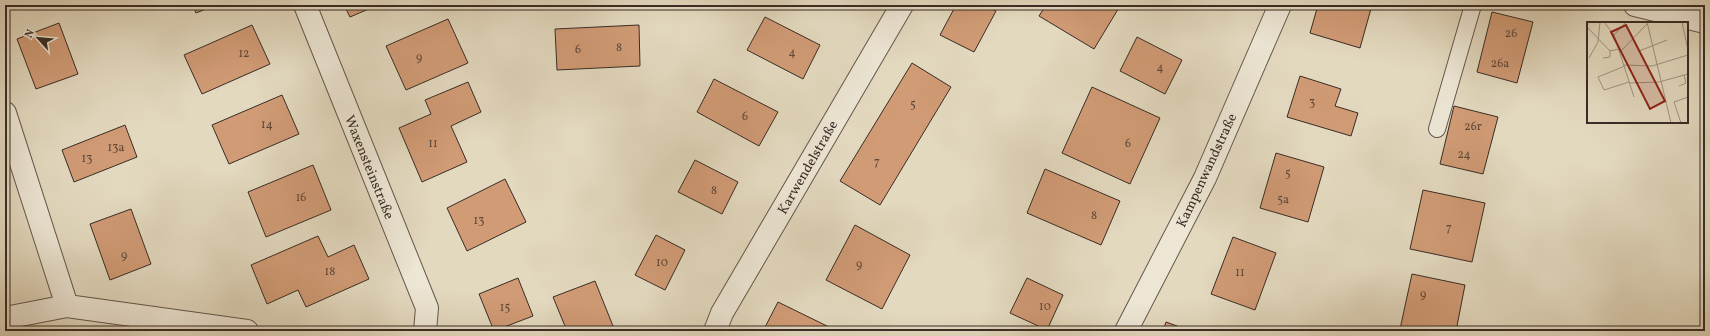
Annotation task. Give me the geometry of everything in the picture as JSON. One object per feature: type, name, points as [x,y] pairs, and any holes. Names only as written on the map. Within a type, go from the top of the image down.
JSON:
[{"type":"street","name":"Waxensteinstraße","points":[[305,5],[427,308],[425,331]]},
{"type":"street","name":"Karwendelstraße","points":[[715,331],[722,313],[902,5]]},
{"type":"street","name":"Kampenwandstraße","points":[[1126,331],[1205,178],[1280,5]]},
{"type":"street","points":[[1635,5],[1705,22]]},
{"type":"street","points":[[5,113],[67,306]]},
{"type":"street","points":[[5,318],[67,306],[247,331]]},
{"type":"lane","points":[[1437,129],[1473,5]]},
{"type":"building","points":[[193,5],[216,5],[196,13]]},
{"type":"building","points":[[344,5],[378,5],[350,17]]},
{"type":"building","points":[[956,5],[984,5],[996,11],[974,52],[940,35]]},
{"type":"building","points":[[1046,5],[1070,5],[1078,10],[1081,5],[1120,6],[1094,49],[1039,16]]},
{"type":"building","points":[[1318,5],[1372,5],[1360,48],[1310,33]]},
{"type":"building","points":[[1492,12],[1533,22],[1517,83],[1477,72]]},
{"type":"building","points":[[765,17],[820,45],[803,79],[747,50]]},
{"type":"building","points":[[448,19],[468,63],[406,90],[386,46]]},
{"type":"building","points":[[59,23],[78,74],[36,89],[17,39]]},
{"type":"building","points":[[252,25],[270,64],[202,94],[184,55]]},
{"type":"building","points":[[639,25],[640,66],[557,70],[555,29]]},
{"type":"building","points":[[1137,37],[1182,60],[1165,94],[1120,71]]},
{"type":"building","points":[[912,63],[951,87],[880,205],[840,181]]},
{"type":"building","points":[[1300,76],[1341,89],[1335,106],[1358,113],[1351,136],[1287,117]]},
{"type":"building","points":[[714,79],[778,112],[759,146],[697,112]]},
{"type":"building","points":[[468,82],[481,112],[451,126],[467,162],[422,182],[399,128],[431,114],[425,100]]},
{"type":"building","points":[[1092,87],[1160,118],[1130,184],[1062,153]]},
{"type":"building","points":[[282,95],[299,134],[229,164],[212,125]]},
{"type":"building","points":[[1454,106],[1498,117],[1483,174],[1440,164]]},
{"type":"building","points":[[125,125],[137,157],[74,182],[62,150]]},
{"type":"building","points":[[1276,153],[1324,167],[1308,222],[1260,208]]},
{"type":"building","points":[[695,160],[738,182],[722,214],[678,192]]},
{"type":"building","points":[[313,165],[331,210],[266,237],[248,192]]},
{"type":"building","points":[[1045,169],[1120,201],[1101,245],[1027,213]]},
{"type":"building","points":[[505,179],[526,222],[467,251],[447,208]]},
{"type":"building","points":[[1423,190],[1485,203],[1472,262],[1410,249]]},
{"type":"building","points":[[131,209],[151,264],[110,280],[90,224]]},
{"type":"building","points":[[855,225],[910,255],[882,309],[826,280]]},
{"type":"building","points":[[656,235],[685,250],[665,290],[635,275]]},
{"type":"building","points":[[318,236],[328,257],[354,245],[369,279],[306,307],[298,290],[267,304],[251,265]]},
{"type":"building","points":[[1233,237],[1276,253],[1255,310],[1211,294]]},
{"type":"building","points":[[1412,274],[1465,285],[1456,331],[1408,331],[1400,329]]},
{"type":"building","points":[[518,278],[533,316],[494,331],[479,294]]},
{"type":"building","points":[[1027,278],[1063,295],[1047,330],[1010,313]]},
{"type":"building","points":[[595,281],[615,331],[567,331],[553,297]]},
{"type":"building","points":[[778,302],[831,328],[829,331],[763,331]]},
{"type":"building","points":[[1166,322],[1191,331],[1163,331]]}]
